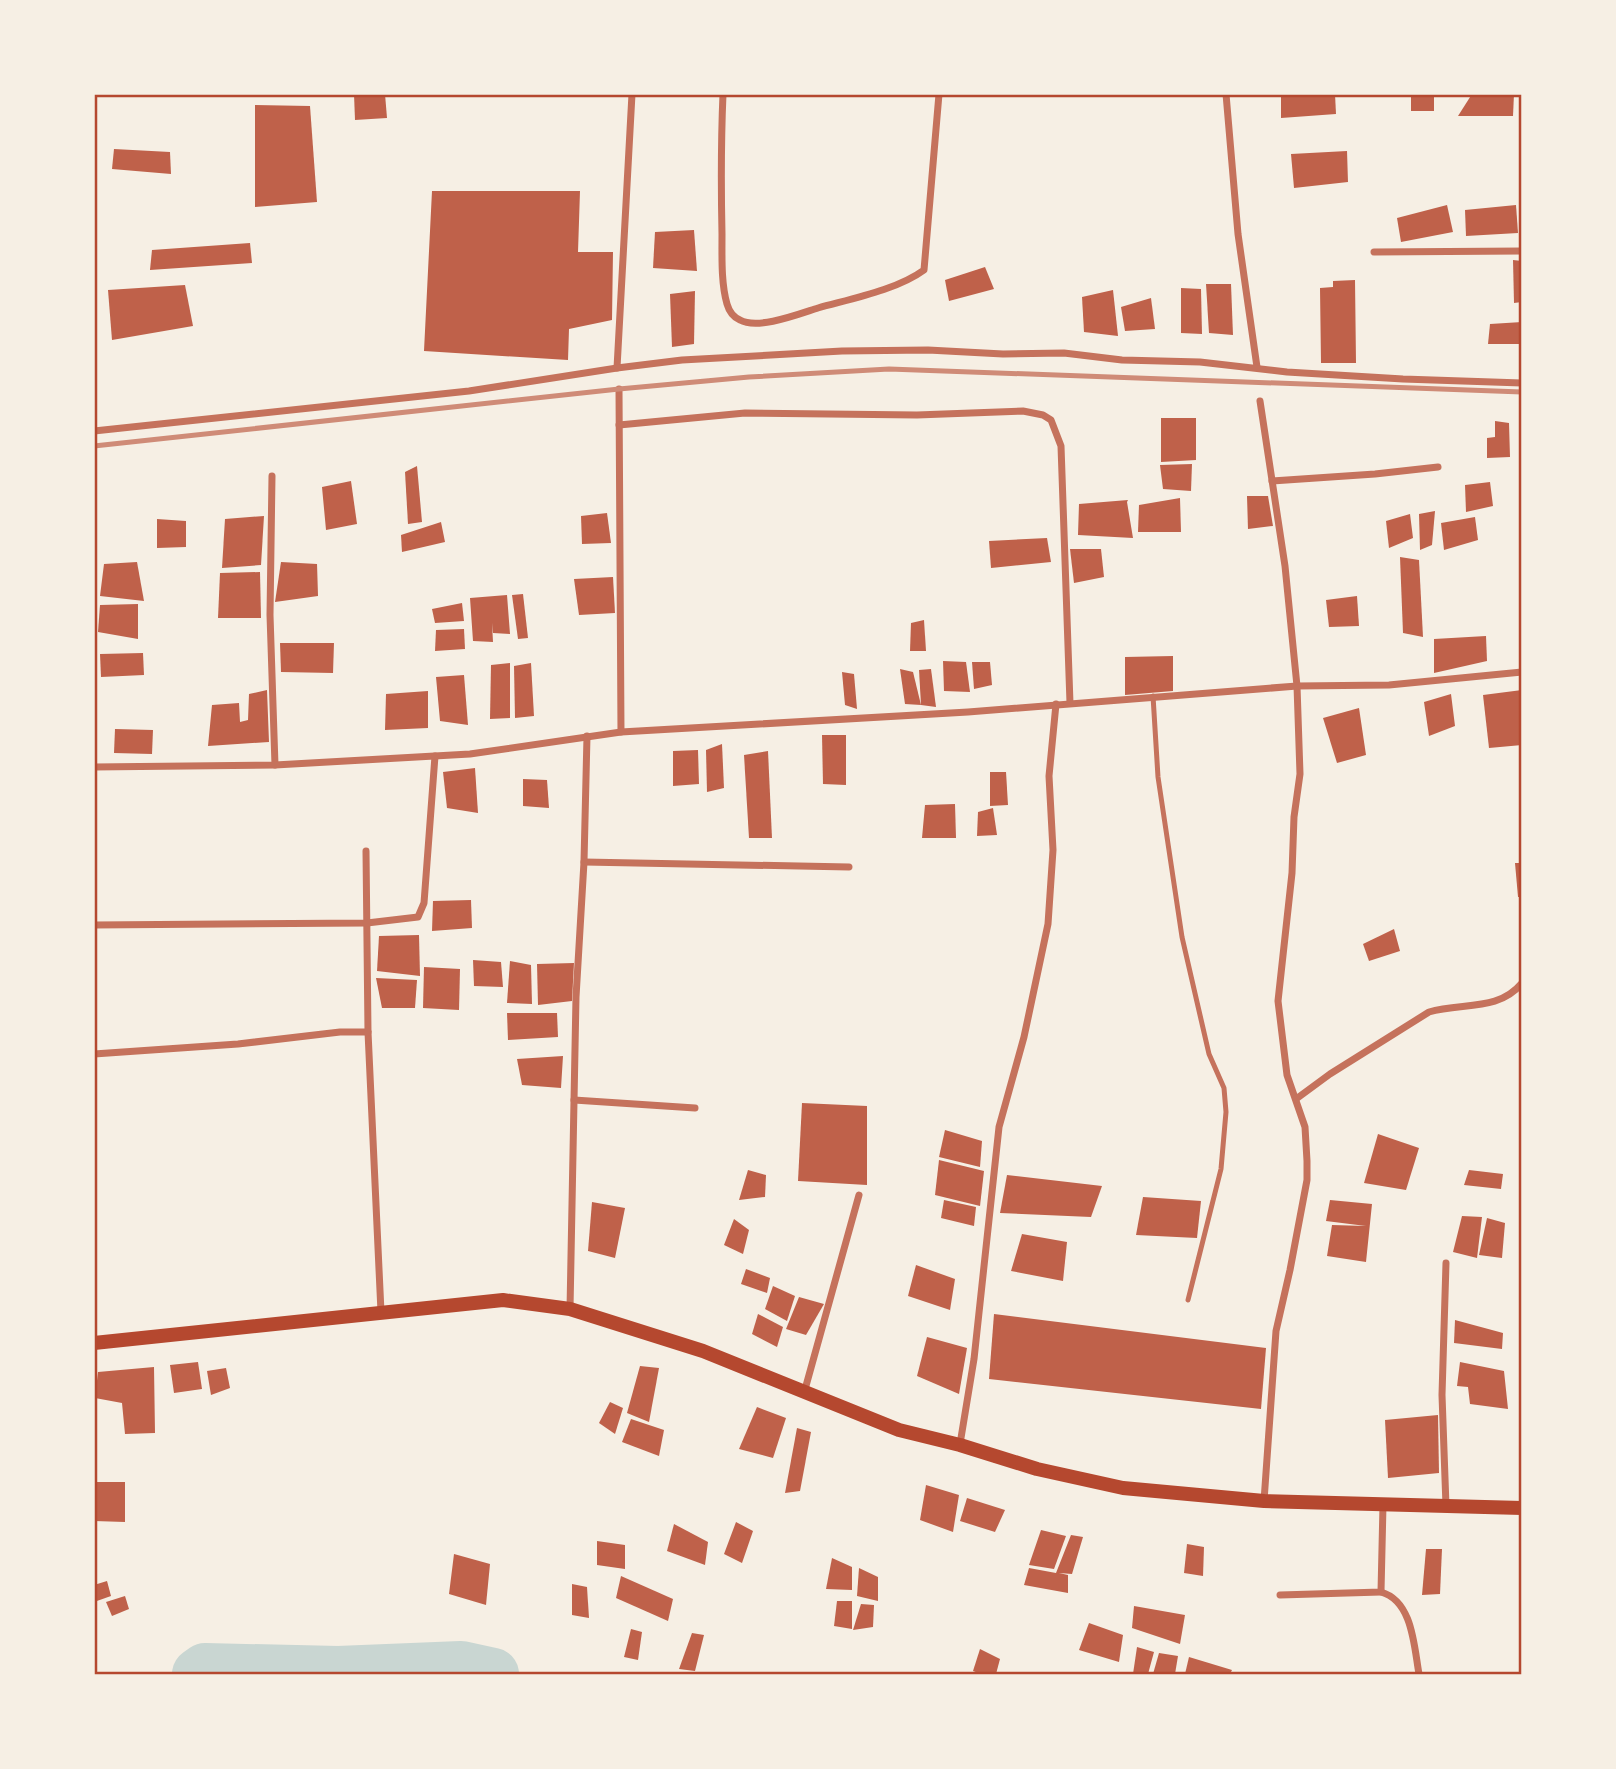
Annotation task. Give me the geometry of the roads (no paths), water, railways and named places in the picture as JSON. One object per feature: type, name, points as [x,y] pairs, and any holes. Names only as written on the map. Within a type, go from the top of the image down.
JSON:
[{"type":"main road","points":[[94,1343],[503,1300],[570,1310],[703,1351],[804,1394],[899,1430],[960,1445],[1037,1469],[1123,1488],[1264,1501],[1521,1508]]},
{"type":"street","points":[[617,368],[632,94]]},
{"type":"street","points":[[723,94],[722,263],[726,302],[730,313],[737,319],[756,324],[795,316],[871,292],[913,278],[924,270],[939,94]]},
{"type":"street","points":[[1226,94],[1238,234],[1257,367]]},
{"type":"street","points":[[1374,252],[1521,251]]},
{"type":"street","points":[[94,431],[469,391],[617,368],[760,354],[928,350],[1003,354],[1064,353],[1122,360],[1200,362],[1287,372],[1521,383]]},
{"type":"street","points":[[619,389],[621,732]]},
{"type":"street","points":[[1260,401],[1285,566],[1297,686],[1300,774],[1279,1001],[1286,1075],[1306,1127],[1307,1180],[1276,1331],[1264,1501]]},
{"type":"street","points":[[619,425],[745,413],[917,415],[1023,411],[1043,415],[1051,420],[1061,446],[1070,703]]},
{"type":"street","points":[[1272,481],[1385,474],[1438,467]]},
{"type":"street","points":[[272,476],[270,615],[275,765]]},
{"type":"street","points":[[94,767],[275,765],[435,757],[621,732],[941,714],[1297,686],[1389,685],[1521,672]]},
{"type":"street","points":[[960,1445],[975,1346],[999,1127],[1024,1037],[1048,924],[1053,850],[1049,776],[1056,704]]},
{"type":"street","points":[[570,1310],[576,998],[584,862],[587,736]]},
{"type":"street","points":[[94,925],[367,923],[413,919],[422,912],[435,757]]},
{"type":"street","points":[[366,851],[368,1032],[381,1312]]},
{"type":"street","points":[[584,862],[849,867]]},
{"type":"street","points":[[1296,1099],[1330,1074],[1429,1012],[1501,1001],[1521,983]]},
{"type":"street","points":[[94,1054],[238,1044],[341,1032],[368,1032]]},
{"type":"street","points":[[574,1100],[695,1108]]},
{"type":"street","points":[[804,1394],[859,1195]]},
{"type":"street","points":[[1446,1263],[1442,1395],[1446,1506]]},
{"type":"street","points":[[1381,1592],[1383,1505]]},
{"type":"street","points":[[1280,1595],[1381,1592],[1391,1595],[1404,1610],[1419,1675]]},
{"type":"lane","points":[[1153,696],[1158,777],[1182,937],[1209,1054],[1224,1088],[1227,1126],[1221,1169],[1188,1300]]},
{"type":"waterway","points":[[198,1674],[205,1669],[338,1672],[461,1667],[493,1674]]},
{"type":"railway","points":[[94,446],[619,389],[749,377],[889,369],[1522,392]]}]
